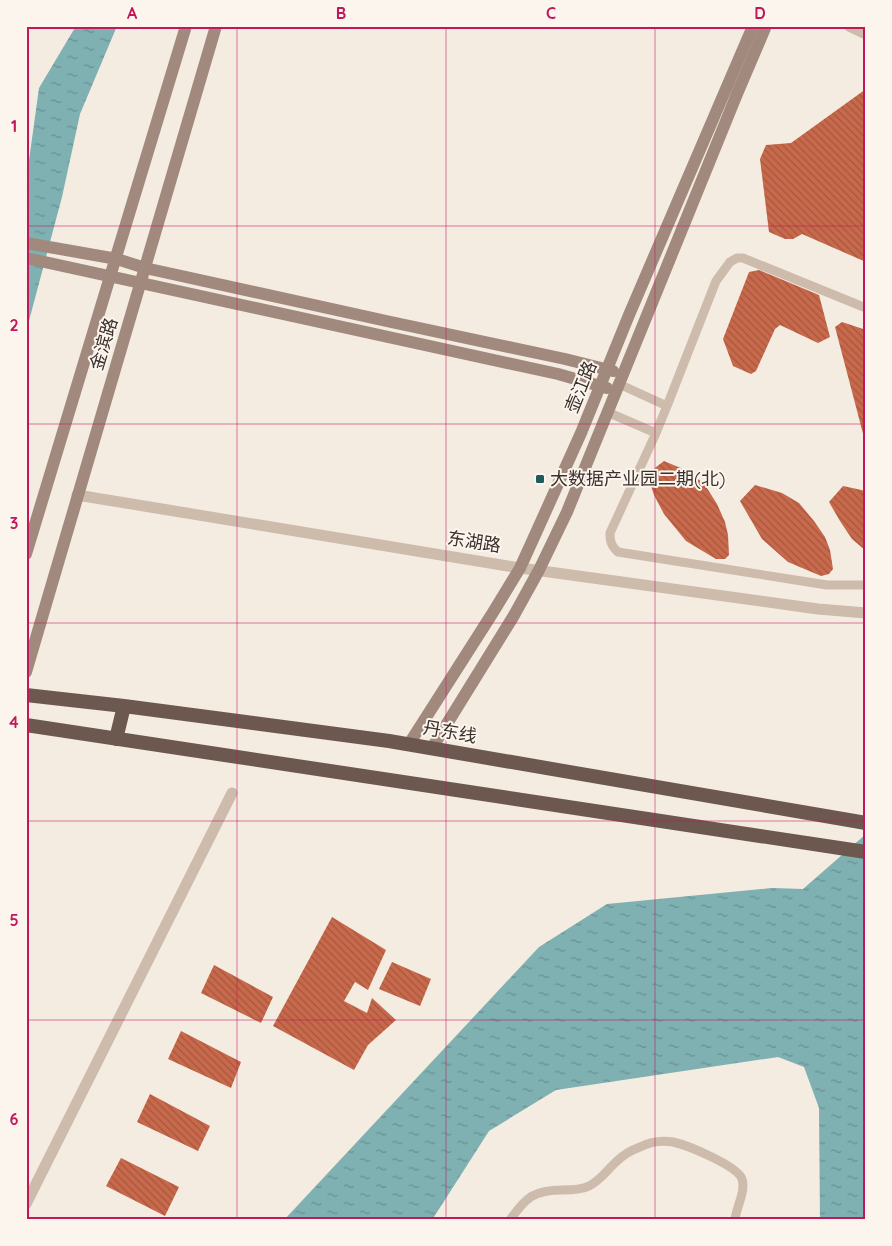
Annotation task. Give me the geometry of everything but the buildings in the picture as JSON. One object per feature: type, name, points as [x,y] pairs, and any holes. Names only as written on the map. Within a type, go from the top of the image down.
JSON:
[{"type":"highway","name":"丹东线","points":[[26,695],[124,706],[409,744],[866,823]]},
{"type":"highway","points":[[116,739],[124,706]]},
{"type":"highway","points":[[26,725],[866,852]]},
{"type":"main road","name":"金滨路","points":[[26,554],[186,26]]},
{"type":"main road","name":"金滨路","points":[[26,672],[216,26]]},
{"type":"main road","name":"壶江路","points":[[409,744],[520,568],[581,433],[753,26]]},
{"type":"main road","name":"壶江路","points":[[432,748],[505,632],[539,570],[567,512],[766,26]]},
{"type":"main road","points":[[26,243],[116,260],[145,268],[565,359],[607,369],[619,383]]},
{"type":"main road","points":[[26,258],[558,374],[600,386],[619,383]]},
{"type":"street","points":[[849,26],[866,34]]},
{"type":"street","points":[[866,308],[743,258],[737,258],[730,262],[716,281],[656,433],[610,533],[610,541],[618,552],[826,585],[866,586]]},
{"type":"street","points":[[619,383],[667,406]]},
{"type":"street","points":[[607,412],[656,433]]},
{"type":"street","name":"东湖路","points":[[78,495],[520,568],[818,609],[866,613]]},
{"type":"street","points":[[26,1204],[232,793]]},
{"type":"street","points":[[510,1220],[519,1207],[539,1192],[547,1190],[572,1190],[586,1187],[602,1178],[618,1160],[628,1153],[640,1146],[664,1141],[674,1142],[708,1156],[733,1168],[740,1174],[743,1181],[735,1220]]},
{"type":"water","points":[[76,26],[117,26],[80,114],[62,197],[26,332],[26,182],[39,88]]},
{"type":"water","points":[[866,834],[866,1220],[820,1220],[819,1108],[804,1067],[778,1057],[556,1090],[489,1131],[432,1220],[284,1220],[539,947],[607,904],[773,888],[803,889]]},
{"type":"place","name":"大数据产业园二期(北)","points":[[540,479]]}]
